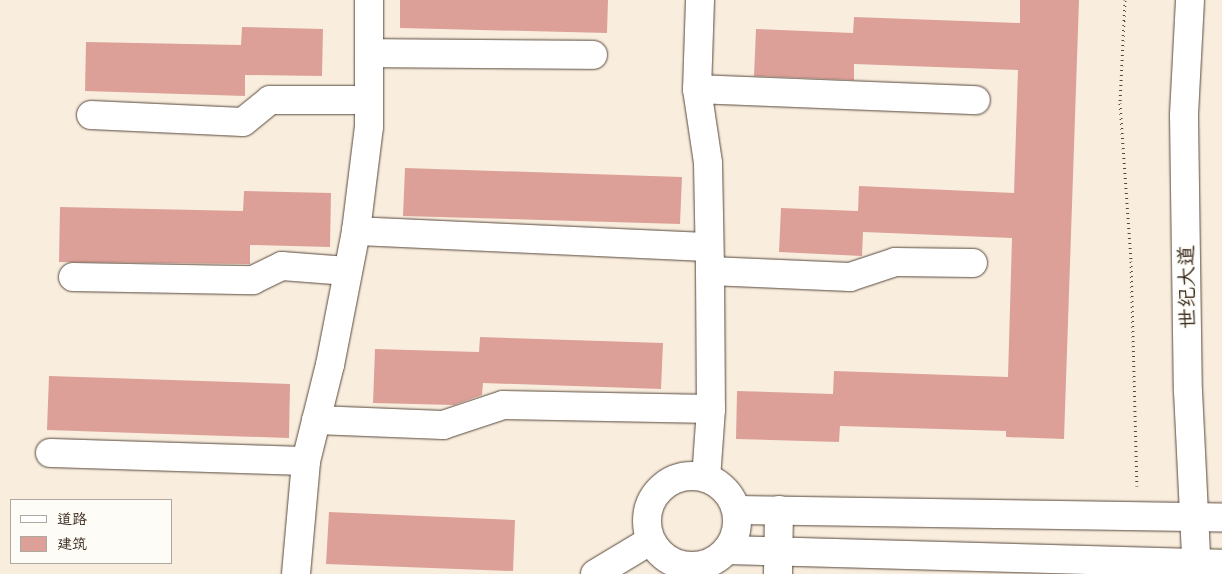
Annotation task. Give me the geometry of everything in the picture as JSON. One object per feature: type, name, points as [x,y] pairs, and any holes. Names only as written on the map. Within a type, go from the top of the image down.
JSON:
[{"type":"street","points":[[296,574],[306,460],[356,230],[369,127],[369,0]]},
{"type":"street","points":[[700,0],[696,89],[708,163],[711,409],[706,478]]},
{"type":"street","name":"世纪大道","points":[[1190,0],[1184,116],[1194,516],[1205,567]]},
{"type":"street","points":[[369,53],[594,55]]},
{"type":"street","points":[[696,89],[976,100]]},
{"type":"street","points":[[91,115],[243,122],[270,100],[369,100]]},
{"type":"street","points":[[356,230],[709,259],[850,277],[895,262],[973,263]]},
{"type":"street","points":[[72,277],[252,280],[282,266],[347,271]]},
{"type":"street","points":[[316,420],[444,424],[504,405],[711,409]]},
{"type":"street","points":[[50,453],[306,460]]},
{"type":"street","points":[[691,475],[706,478],[725,490],[736,510],[735,538],[727,550],[709,563],[686,566],[672,562],[650,541],[647,511],[653,497],[676,478],[691,475]]},
{"type":"street","points":[[736,510],[1194,516],[1222,518]]},
{"type":"street","points":[[779,510],[779,563]]},
{"type":"street","points":[[595,574],[650,541]]},
{"type":"street","points":[[727,550],[779,563],[1205,567]]},
{"type":"path","points":[[1126,0],[1120,103],[1130,261],[1138,516]]},
{"type":"building","points":[[400,0],[608,0],[607,33],[400,28]]},
{"type":"building","points":[[1020,0],[1079,0],[1064,439],[1006,437],[1006,431],[840,426],[839,442],[736,439],[737,391],[833,394],[834,371],[1008,377],[1012,238],[863,232],[862,256],[779,252],[781,208],[858,211],[859,186],[1014,193],[1018,70],[854,64],[854,80],[754,76],[756,29],[853,33],[854,17],[1020,23]]},
{"type":"building","points":[[242,27],[323,29],[322,76],[245,75],[245,96],[85,91],[86,42],[241,45]]},
{"type":"building","points":[[405,168],[682,177],[680,224],[403,216]]},
{"type":"building","points":[[244,191],[331,193],[330,247],[250,245],[250,264],[59,262],[60,207],[243,211]]},
{"type":"building","points":[[480,337],[663,343],[661,389],[483,383],[482,395],[454,405],[373,403],[375,349],[479,352]]},
{"type":"building","points":[[49,376],[290,384],[289,438],[47,430]]},
{"type":"building","points":[[329,512],[515,520],[513,571],[326,564]]}]
